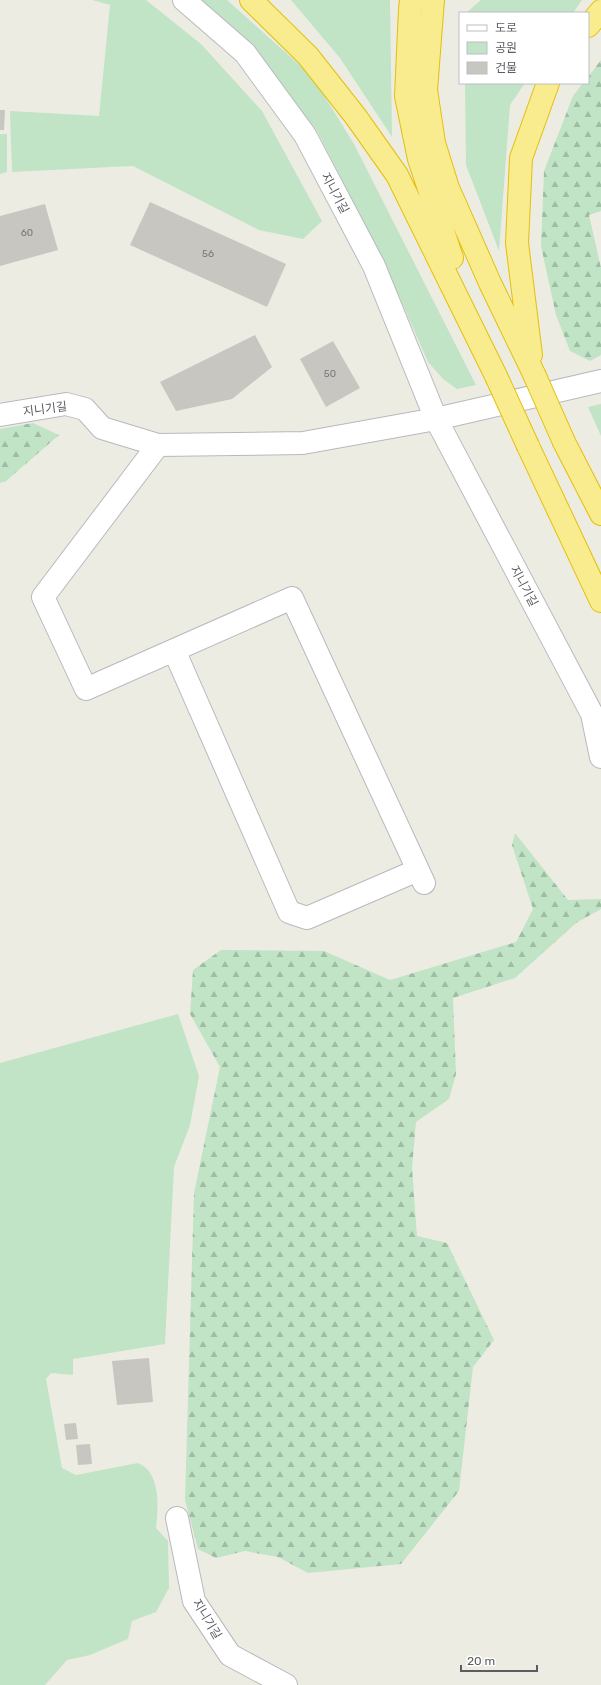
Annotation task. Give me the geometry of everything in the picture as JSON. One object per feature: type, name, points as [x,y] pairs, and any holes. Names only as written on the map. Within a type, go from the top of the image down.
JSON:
[{"type":"highway","points":[[251,0],[308,56],[356,117],[398,175],[496,376],[601,601]]},
{"type":"highway","points":[[412,0],[410,9],[406,96],[419,159],[438,222],[496,376]]},
{"type":"highway","points":[[432,0],[426,90],[434,143],[455,202],[490,283],[534,374],[564,442],[601,514]]},
{"type":"highway","points":[[589,25],[601,11]]},
{"type":"highway","points":[[534,374],[517,243],[521,158],[548,84]]},
{"type":"street","name":"지니기길","points":[[184,0],[244,53],[304,135],[374,266],[436,419],[592,714],[601,757]]},
{"type":"street","name":"지니기길","points":[[0,415],[66,404],[85,409],[102,428],[158,445],[304,443],[436,419],[601,381]]},
{"type":"street","points":[[158,445],[43,597],[86,689],[174,650],[292,598],[421,877],[307,918],[289,912],[174,650]]},
{"type":"street","name":"지니기길","points":[[177,1518],[194,1601],[230,1655],[286,1685]]},
{"type":"green space","points":[[92,0],[146,0],[201,44],[262,111],[322,221],[303,239],[259,230],[133,166],[12,172],[10,111],[99,116],[110,5]]},
{"type":"green space","points":[[198,0],[227,0],[312,76],[354,144],[476,385],[457,389],[443,379],[428,362],[385,264],[316,129],[215,13]]},
{"type":"green space","points":[[291,0],[390,0],[392,137],[340,58]]},
{"type":"green space","points":[[481,0],[582,0],[574,12],[467,12]]},
{"type":"green space","points":[[601,60],[601,211],[589,215],[601,268],[601,355],[590,361],[570,351],[556,315],[541,246],[544,171],[573,96],[582,84],[589,84],[589,76]]},
{"type":"green space","points":[[465,84],[524,84],[510,105],[499,251],[466,165]]},
{"type":"green space","points":[[0,134],[7,134],[7,172],[0,174]]},
{"type":"green space","points":[[601,404],[601,436],[588,407]]},
{"type":"green space","points":[[33,423],[59,435],[6,481],[0,483],[0,429]]},
{"type":"green space","points":[[515,833],[568,900],[601,899],[601,909],[576,923],[515,978],[453,998],[456,1074],[449,1099],[416,1122],[412,1168],[417,1236],[447,1243],[494,1340],[473,1367],[459,1491],[401,1564],[308,1573],[278,1557],[245,1551],[216,1558],[198,1549],[185,1500],[194,1193],[220,1067],[190,1014],[193,970],[221,950],[324,951],[390,980],[516,942],[533,909],[512,845]]},
{"type":"green space","points":[[178,1014],[199,1076],[190,1125],[174,1167],[165,1344],[73,1359],[73,1375],[51,1373],[46,1379],[62,1468],[76,1475],[138,1463],[145,1467],[152,1476],[155,1483],[157,1498],[156,1528],[168,1541],[169,1588],[156,1612],[132,1621],[128,1639],[90,1655],[67,1660],[45,1685],[0,1685],[0,1063]]},
{"type":"building","points":[[0,110],[5,110],[4,130],[0,130]]},
{"type":"building","points":[[150,202],[286,264],[267,307],[130,245]]},
{"type":"building","points":[[45,204],[58,250],[0,266],[0,216]]},
{"type":"building","points":[[255,335],[272,367],[232,399],[176,411],[160,382]]},
{"type":"building","points":[[333,341],[360,388],[326,407],[300,359]]},
{"type":"building","points":[[149,1358],[153,1402],[117,1405],[112,1361]]},
{"type":"building","points":[[76,1423],[78,1439],[66,1440],[64,1424]]},
{"type":"building","points":[[90,1444],[92,1464],[78,1465],[76,1445]]}]
